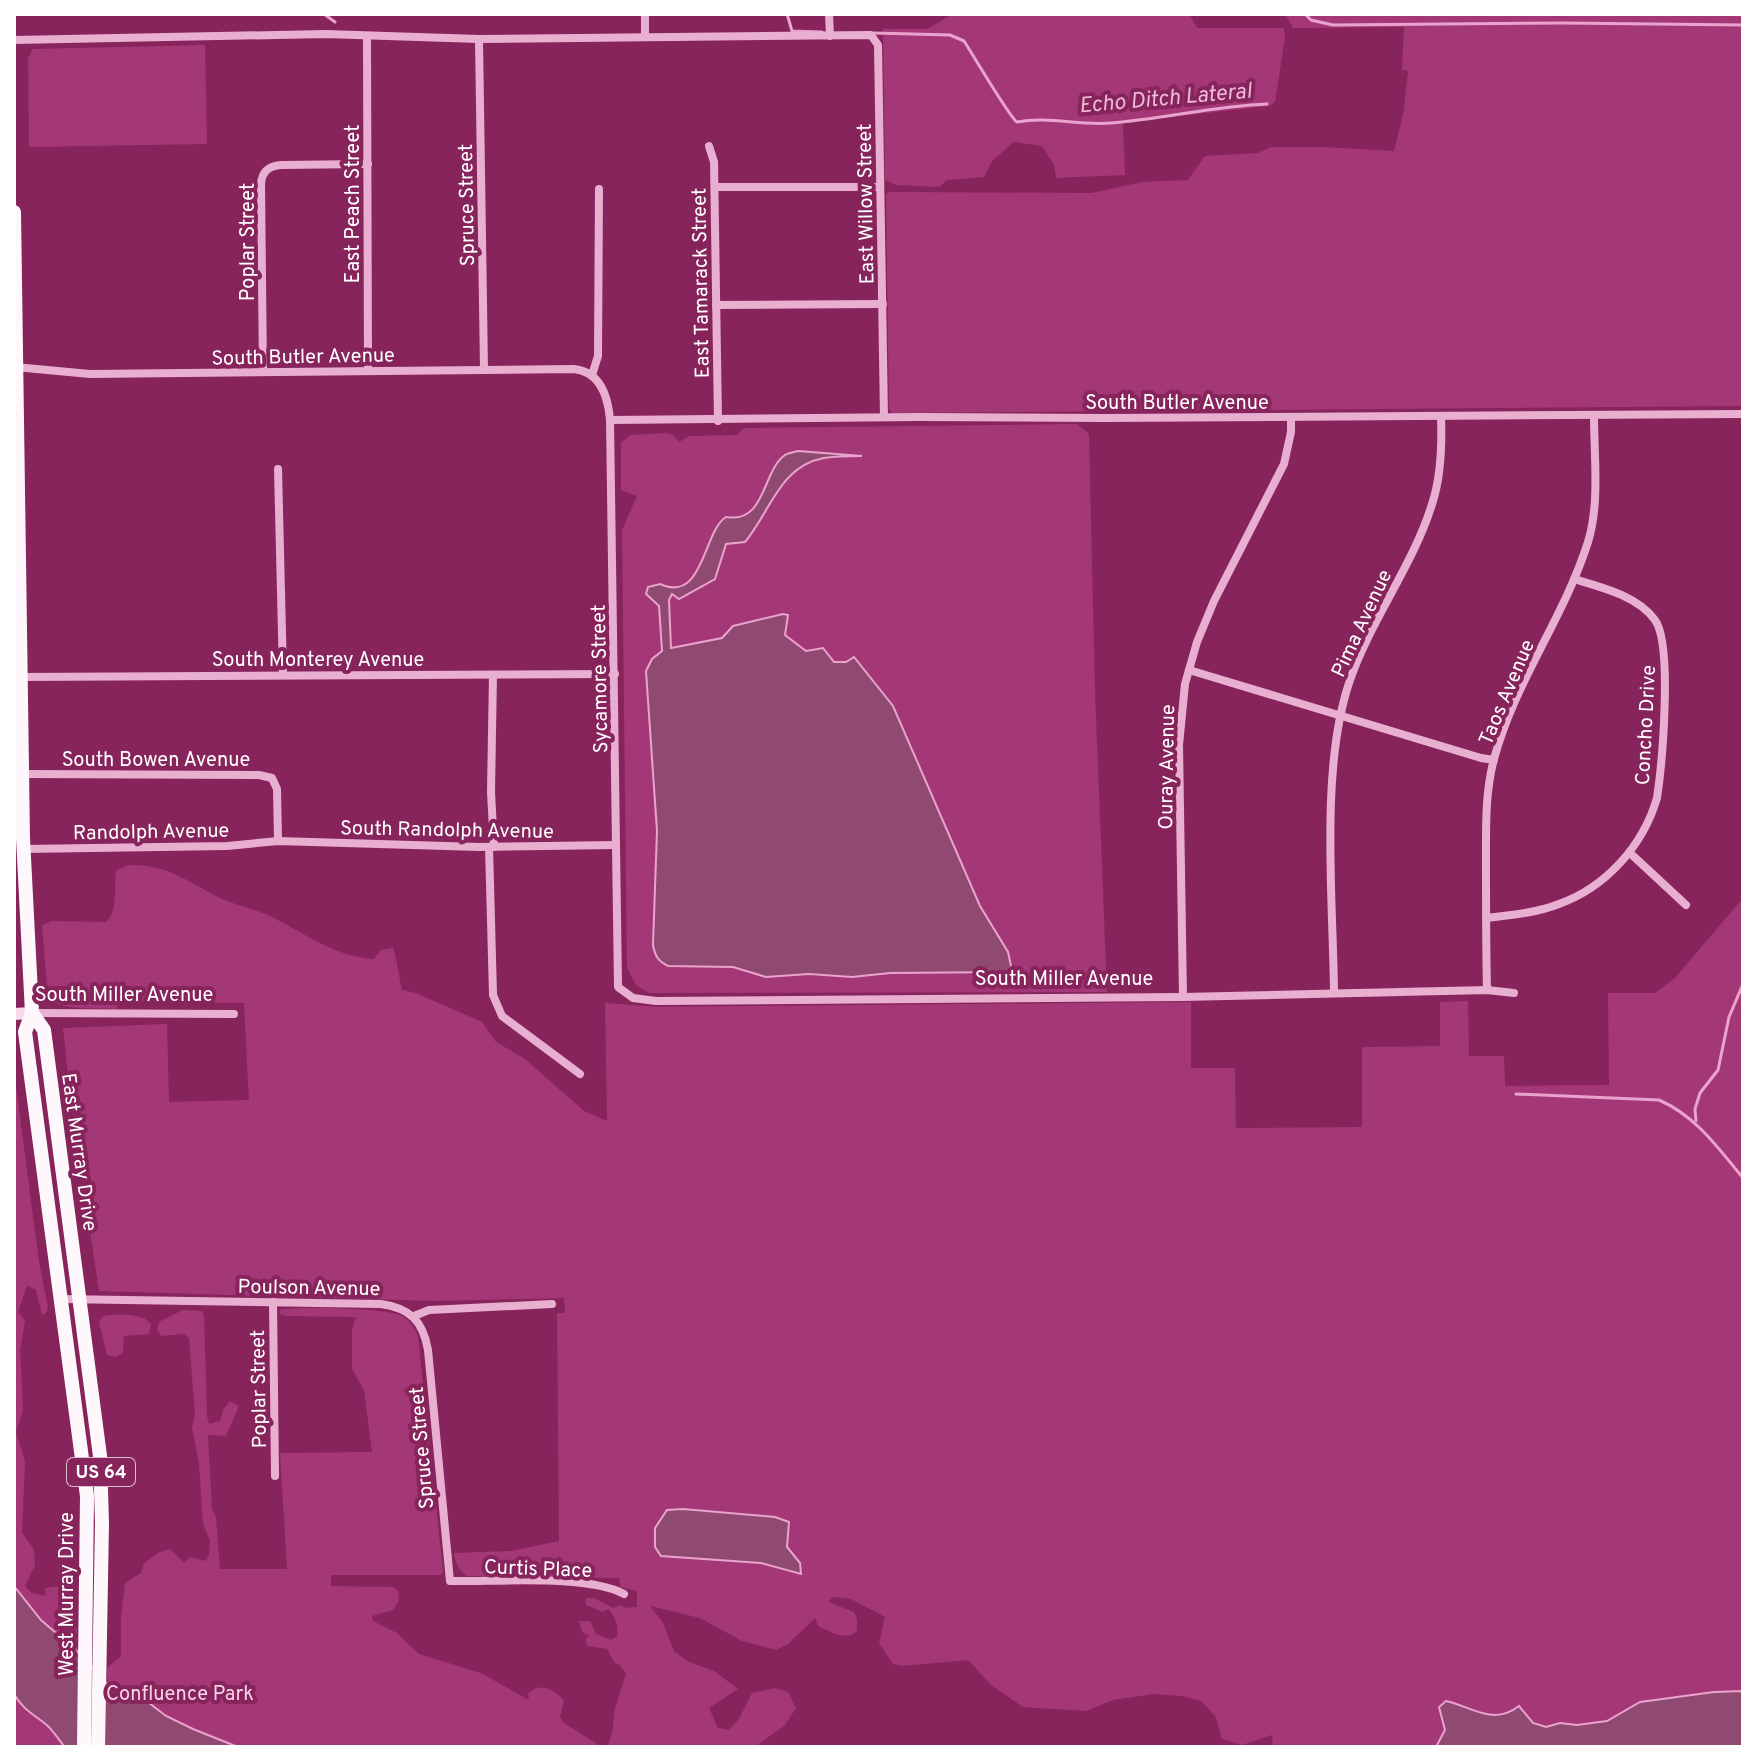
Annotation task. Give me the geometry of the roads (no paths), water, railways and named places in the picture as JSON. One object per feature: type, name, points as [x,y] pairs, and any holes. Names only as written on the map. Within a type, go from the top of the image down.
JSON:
[{"type":"highway","name":"East Murray Drive","points":[[14,212],[16,552],[32,1013],[25,1032],[60,1299]]},
{"type":"highway","name":"East Murray Drive","points":[[32,1013],[44,1030],[80,1299]]},
{"type":"highway","name":"West Murray Drive","points":[[60,1299],[87,1496],[84,1747]]},
{"type":"highway","name":"West Murray Drive","points":[[80,1299],[100,1465],[98,1747]]},
{"type":"main road","name":"South Miller Avenue","points":[[14,1014],[32,1013]]},
{"type":"street","points":[[645,14],[645,37]]},
{"type":"street","points":[[14,40],[326,34],[479,39],[830,36],[829,14]]},
{"type":"street","name":"East Willow Street","points":[[830,36],[866,34],[877,41],[884,417]]},
{"type":"street","name":"East Peach Street","points":[[367,37],[368,371]]},
{"type":"street","name":"Spruce Street","points":[[479,39],[484,370]]},
{"type":"street","name":"East Tamarack Street","points":[[709,146],[714,162],[715,187],[718,421]]},
{"type":"street","name":"Poplar Street","points":[[263,372],[263,174],[271,167],[281,165],[368,164]]},
{"type":"street","points":[[715,187],[880,187]]},
{"type":"street","points":[[592,375],[598,356],[599,189]]},
{"type":"street","points":[[716,305],[883,304]]},
{"type":"street","name":"South Butler Avenue","points":[[15,367],[90,374],[573,369],[592,375]]},
{"type":"street","name":"Sycamore Street","points":[[592,375],[604,392],[610,420],[618,987]]},
{"type":"street","name":"South Butler Avenue","points":[[610,420],[1743,414]]},
{"type":"street","name":"Taos Avenue","points":[[1487,990],[1486,836],[1494,760],[1523,683],[1574,579],[1588,541],[1593,518],[1594,416]]},
{"type":"street","name":"Ouray Avenue","points":[[1183,997],[1179,728],[1189,670],[1214,601],[1280,474],[1288,447],[1291,417]]},
{"type":"street","name":"Pima Avenue","points":[[1334,991],[1332,810],[1334,767],[1342,714],[1360,655],[1425,525],[1433,502],[1438,485],[1441,417]]},
{"type":"street","points":[[278,469],[283,674]]},
{"type":"street","name":"Concho Drive","points":[[1486,918],[1545,909],[1574,898],[1599,882],[1630,853],[1646,830],[1657,798],[1666,673],[1661,630],[1646,611],[1614,592],[1574,579]]},
{"type":"street","points":[[1189,670],[1494,760]]},
{"type":"street","name":"South Monterey Avenue","points":[[21,677],[615,674]]},
{"type":"street","points":[[493,675],[493,995],[502,1016],[580,1074]]},
{"type":"street","name":"South Bowen Avenue","points":[[22,774],[259,775],[272,778],[277,789],[278,841]]},
{"type":"street","name":"South Randolph Avenue","points":[[278,841],[492,847],[616,845]]},
{"type":"street","name":"Randolph Avenue","points":[[24,849],[227,846],[278,841]]},
{"type":"street","points":[[1630,853],[1686,905]]},
{"type":"street","name":"South Miller Avenue","points":[[618,987],[633,998],[656,1001],[1183,997],[1334,991],[1487,990],[1514,993]]},
{"type":"street","name":"South Miller Avenue","points":[[32,1013],[234,1014]]},
{"type":"street","name":"Poulson Avenue","points":[[60,1299],[381,1304],[393,1305],[414,1316],[429,1310],[552,1304]]},
{"type":"street","name":"Poplar Street","points":[[273,1302],[275,1476]]},
{"type":"street","name":"Spruce Street","points":[[414,1316],[423,1329],[428,1350],[450,1581]]},
{"type":"street","name":"Curtis Place","points":[[450,1581],[577,1584],[614,1589],[624,1594]]},
{"type":"waterway","points":[[324,14],[335,22]]},
{"type":"waterway","name":"Echo Ditch Lateral","points":[[787,14],[792,31],[822,32]]},
{"type":"waterway","points":[[1305,14],[1311,20],[1333,25],[1743,25]]},
{"type":"waterway","name":"Echo Ditch Lateral","points":[[874,33],[950,35],[964,41],[1017,122],[1111,123],[1267,104]]},
{"type":"waterway","points":[[1696,1121],[1695,1109],[1700,1093],[1718,1070],[1729,1017],[1743,984]]},
{"type":"waterway","points":[[1516,1094],[1659,1100],[1695,1124],[1743,1178]]},
{"type":"park label","name":"Confluence Park","points":[[180,1693]]}]
